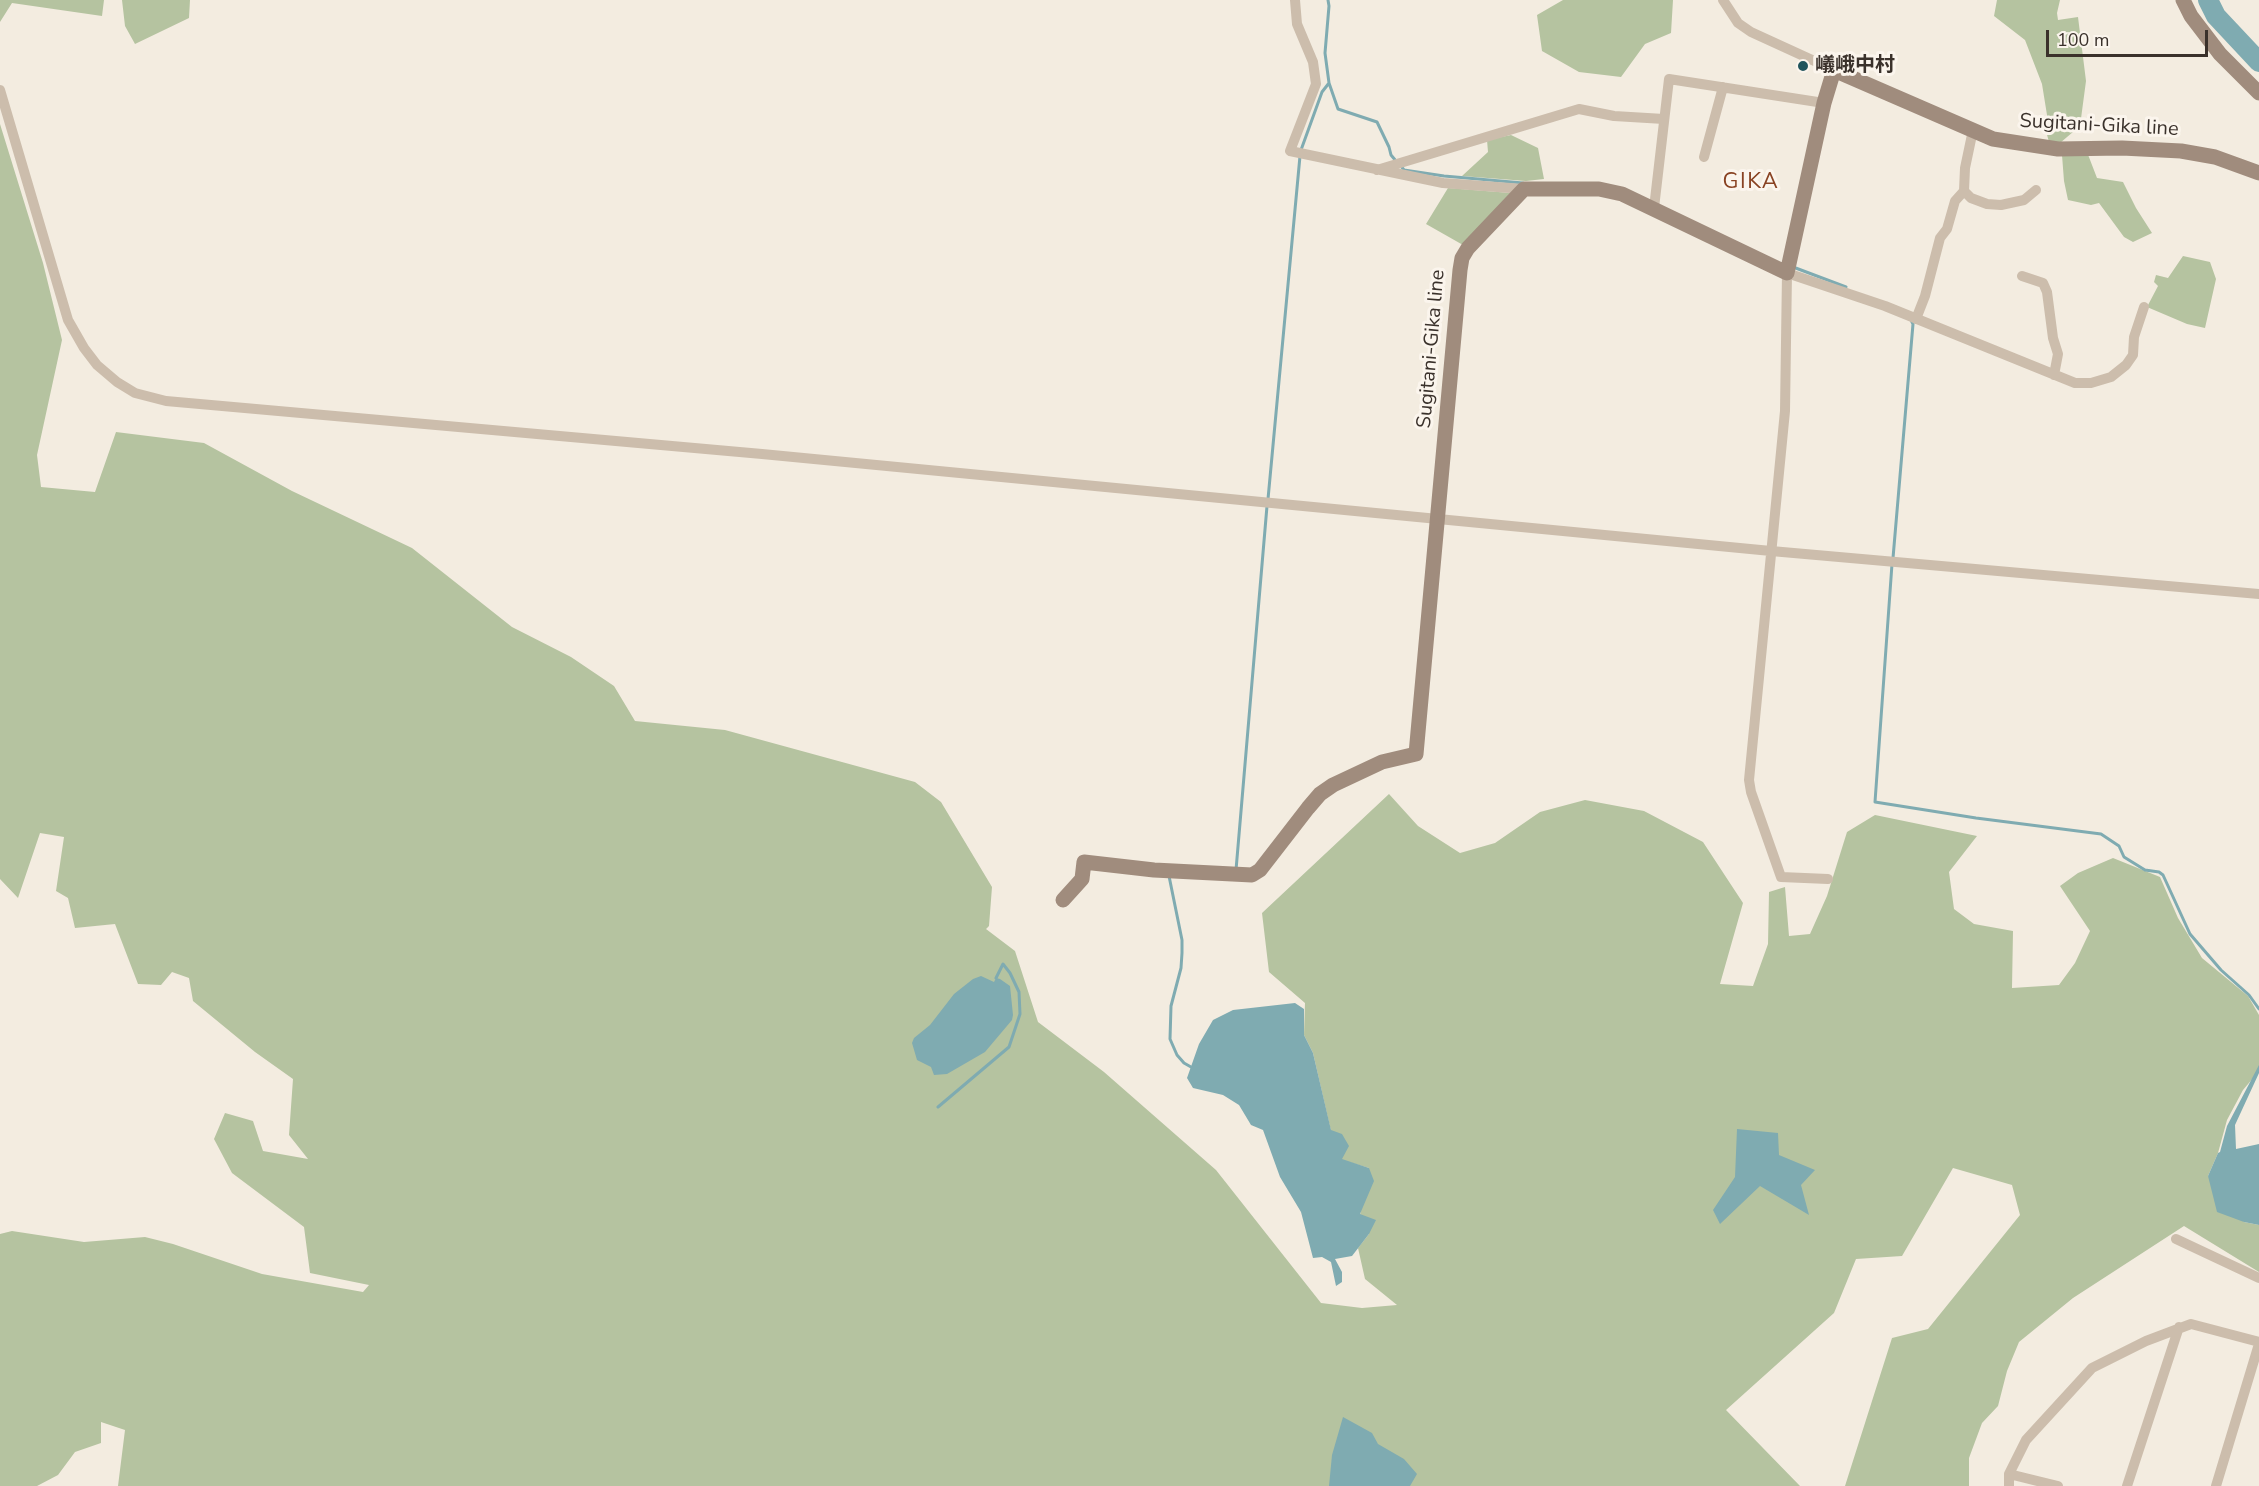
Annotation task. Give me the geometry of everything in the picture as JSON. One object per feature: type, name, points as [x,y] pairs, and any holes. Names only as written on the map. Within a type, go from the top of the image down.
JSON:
[{"type":"main road","points":[[2183,0],[2191,16],[2220,54],[2259,93]]},
{"type":"main road","points":[[1524,189],[1599,189],[1622,194],[1787,273],[1824,103],[1834,70]]},
{"type":"main road","name":"Sugitani-Gika line","points":[[1834,70],[1993,139],[2058,149],[2122,148],[2181,151],[2215,157],[2259,172]]},
{"type":"main road","name":"Sugitani-Gika line","points":[[1063,900],[1082,879],[1084,862],[1154,870],[1252,875],[1260,870],[1320,794],[1333,785],[1382,762],[1416,754],[1462,258],[1468,248],[1524,189]]},
{"type":"street","points":[[1295,0],[1297,24],[1314,62],[1316,84],[1290,151],[1443,183],[1524,189]]},
{"type":"street","points":[[1723,0],[1738,23],[1751,32],[1834,70]]},
{"type":"street","points":[[1654,208],[1669,79],[1824,103]]},
{"type":"street","points":[[1704,157],[1723,87]]},
{"type":"street","points":[[0,90],[68,320],[84,348],[97,364],[117,382],[135,393],[166,401],[762,454],[1771,551],[2259,594]]},
{"type":"street","points":[[1376,170],[1580,109],[1614,116],[1664,119]]},
{"type":"street","points":[[1916,319],[1925,296],[1940,238],[1947,229],[1955,201],[1964,191],[1965,168],[1972,130]]},
{"type":"street","points":[[1964,191],[1971,198],[1987,204],[2001,205],[2024,200],[2036,190]]},
{"type":"street","points":[[1828,879],[1781,877],[1751,792],[1749,780],[1785,411],[1787,273],[1916,319],[2075,383],[2091,383],[2111,377],[2126,365],[2133,355],[2134,337],[2144,307]]},
{"type":"street","points":[[2022,276],[2043,283],[2047,292],[2051,327],[2058,354],[2054,375]]},
{"type":"street","points":[[2176,1239],[2259,1278]]},
{"type":"street","points":[[2009,1486],[2009,1474],[2026,1440],[2092,1368],[2179,1327],[2191,1324],[2259,1343],[2216,1486]]},
{"type":"street","points":[[2127,1486],[2179,1327]]},
{"type":"street","points":[[2009,1474],[2058,1486]]},
{"type":"green space","points":[[0,0],[104,0],[102,16],[12,3],[0,22]]},
{"type":"green space","points":[[122,0],[190,0],[189,18],[135,44],[125,26]]},
{"type":"green space","points":[[1563,0],[1673,0],[1671,33],[1645,44],[1621,77],[1579,72],[1542,51],[1537,15]]},
{"type":"green space","points":[[1997,0],[2060,0],[2058,20],[2078,17],[2086,81],[2080,126],[2060,143],[2049,142],[2042,84],[2025,40],[1994,16]]},
{"type":"green space","points":[[0,124],[43,263],[62,340],[37,455],[41,487],[95,492],[116,432],[204,443],[292,491],[412,548],[512,627],[571,657],[614,686],[635,721],[725,730],[915,782],[941,802],[992,887],[989,926],[986,929],[1015,951],[1038,1022],[1104,1072],[1216,1170],[1321,1303],[1362,1308],[1397,1305],[1365,1279],[1358,1248],[1369,1234],[1360,1215],[1369,1168],[1342,1160],[1331,1131],[1313,1053],[1304,1035],[1305,1003],[1269,972],[1262,913],[1389,794],[1418,826],[1460,853],[1495,843],[1540,812],[1585,800],[1644,811],[1703,842],[1743,903],[1720,984],[1753,986],[1768,944],[1769,892],[1785,887],[1789,936],[1810,934],[1827,896],[1847,832],[1875,815],[1977,836],[1949,872],[1954,909],[1974,924],[2013,931],[2012,988],[2059,985],[2075,963],[2090,931],[2060,886],[2078,873],[2113,858],[2160,877],[2178,918],[2202,958],[2248,996],[2259,1015],[2259,1071],[2243,1090],[2227,1120],[2218,1153],[2208,1176],[2244,1222],[2259,1225],[2259,1272],[2184,1226],[2073,1298],[2019,1342],[2007,1371],[1998,1406],[1982,1423],[1969,1458],[1969,1486],[1845,1486],[1892,1338],[1928,1329],[2020,1215],[2012,1185],[1953,1168],[1902,1256],[1856,1259],[1834,1313],[1726,1410],[1800,1486],[118,1486],[125,1430],[101,1422],[101,1443],[75,1452],[58,1475],[37,1486],[0,1486],[0,1234],[12,1231],[84,1242],[145,1237],[262,1274],[363,1292],[369,1285],[310,1273],[304,1227],[232,1173],[214,1139],[225,1113],[253,1121],[263,1151],[308,1159],[289,1135],[293,1079],[255,1052],[193,1001],[189,978],[172,972],[161,985],[138,984],[115,924],[75,928],[68,898],[56,891],[64,837],[40,833],[18,898],[0,879]]},
{"type":"green space","points":[[1511,135],[1538,148],[1544,179],[1526,181],[1462,176],[1488,152],[1487,140]]},
{"type":"green space","points":[[2087,152],[2097,178],[2123,182],[2152,233],[2133,242],[2124,237],[2099,203],[2091,205],[2068,200],[2062,155]]},
{"type":"green space","points":[[1448,188],[1511,193],[1463,245],[1426,224]]},
{"type":"green space","points":[[2183,256],[2210,262],[2216,279],[2205,328],[2187,324],[2147,307],[2158,286],[2154,282],[2156,275],[2168,278]]},
{"type":"water","points":[[981,976],[994,982],[996,978],[1000,979],[1010,986],[1012,1020],[985,1052],[947,1074],[934,1075],[931,1067],[917,1060],[912,1043],[914,1038],[930,1025],[954,994],[973,979]]},
{"type":"water","points":[[1295,1003],[1304,1009],[1304,1035],[1313,1053],[1331,1130],[1342,1134],[1349,1146],[1342,1159],[1369,1168],[1374,1181],[1360,1214],[1376,1220],[1369,1234],[1352,1256],[1335,1259],[1342,1272],[1342,1282],[1336,1286],[1331,1262],[1322,1257],[1313,1258],[1301,1212],[1280,1177],[1263,1130],[1251,1125],[1239,1105],[1223,1095],[1193,1088],[1187,1078],[1199,1044],[1213,1020],[1233,1010]]},
{"type":"water","points":[[2259,1065],[2259,1073],[2235,1125],[2236,1149],[2259,1144],[2259,1225],[2217,1212],[2208,1176],[2220,1152],[2227,1126]]},
{"type":"water","points":[[1737,1129],[1778,1133],[1779,1155],[1815,1170],[1801,1185],[1809,1215],[1760,1186],[1720,1224],[1713,1210],[1735,1177]]},
{"type":"water","points":[[1343,1417],[1372,1433],[1378,1444],[1404,1459],[1417,1474],[1410,1486],[1329,1486],[1332,1455]]},
{"type":"waterway","points":[[1301,150],[1322,92],[1329,83],[1325,53],[1328,0]]},
{"type":"waterway","points":[[2208,0],[2216,16],[2259,62]]},
{"type":"waterway","points":[[1329,83],[1338,109],[1377,122],[1391,155],[1396,161]]},
{"type":"waterway","points":[[1268,499],[1300,156]]},
{"type":"waterway","points":[[1401,166],[1404,170],[1444,176],[1523,183]]},
{"type":"waterway","points":[[1793,267],[1846,287]]},
{"type":"waterway","points":[[1893,558],[1913,324],[1911,320]]},
{"type":"waterway","points":[[1236,870],[1267,506]]},
{"type":"waterway","points":[[1892,564],[1875,802],[2101,834],[2119,846],[2124,857],[2145,870],[2159,872],[2163,875],[2190,934],[2221,970],[2249,995],[2259,1009]]},
{"type":"waterway","points":[[1169,876],[1182,940],[1181,968],[1171,1006],[1170,1039],[1177,1055],[1191,1067]]},
{"type":"waterway","points":[[938,1107],[1009,1047],[1020,1014],[1019,992],[1003,964],[996,978]]},
{"type":"place","name":"嶬峨中村","points":[[1803,66]]},
{"type":"district","name":"GIKA","points":[[1751,183]]}]
